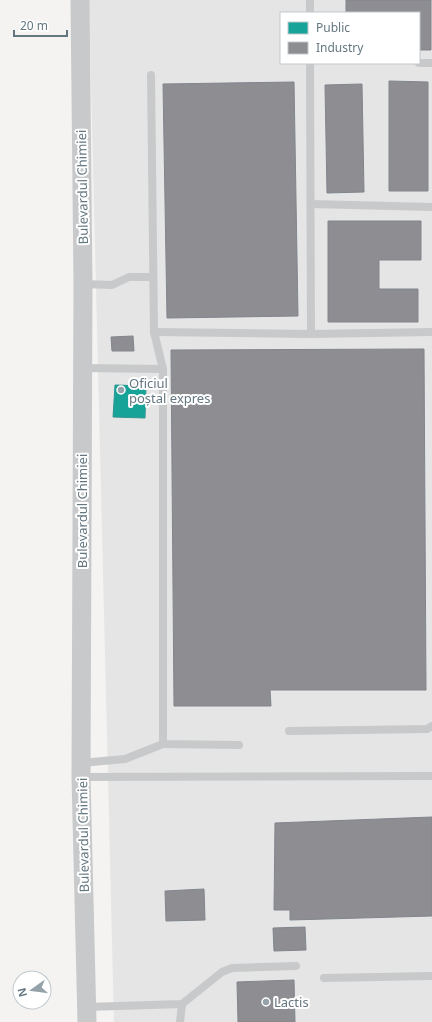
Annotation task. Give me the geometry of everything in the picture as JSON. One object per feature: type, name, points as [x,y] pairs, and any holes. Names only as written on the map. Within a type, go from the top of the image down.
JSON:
[{"type":"street","name":"Bulevardul Chimiei","points":[[80,0],[83,284],[81,770],[86,1014]]},
{"type":"lane","points":[[310,0],[310,12]]},
{"type":"lane","points":[[420,63],[432,63]]},
{"type":"lane","points":[[310,64],[312,334]]},
{"type":"lane","points":[[151,75],[152,277],[154,332],[163,369],[163,744]]},
{"type":"lane","points":[[311,204],[432,207]]},
{"type":"lane","points":[[83,284],[112,285],[129,277],[152,277]]},
{"type":"lane","points":[[154,332],[312,334],[432,332]]},
{"type":"lane","points":[[82,368],[163,369]]},
{"type":"lane","points":[[289,731],[427,729],[432,726]]},
{"type":"lane","points":[[81,770],[125,759],[163,744],[239,745]]},
{"type":"lane","points":[[81,770],[432,776]]},
{"type":"lane","points":[[86,1014],[182,1004],[222,972],[232,968],[296,966]]},
{"type":"lane","points":[[324,978],[432,976]]},
{"type":"lane","points":[[180,1022],[182,1004]]},
{"type":"shaded area","points":[[89,0],[432,0],[432,1022],[114,1022]]},
{"type":"building: Public","points":[[115,385],[146,386],[145,418],[113,417]]},
{"type":"building: Industry","points":[[346,0],[431,0],[431,50],[420,50],[420,12],[346,12]]},
{"type":"building: Industry","points":[[389,81],[428,82],[428,191],[389,191]]},
{"type":"building: Industry","points":[[294,82],[298,316],[167,318],[163,84]]},
{"type":"building: Industry","points":[[362,84],[364,192],[327,193],[325,85]]},
{"type":"building: Industry","points":[[328,221],[421,221],[421,260],[379,260],[379,289],[418,289],[418,322],[328,322]]},
{"type":"building: Industry","points":[[133,336],[134,351],[112,351],[111,337]]},
{"type":"building: Industry","points":[[424,349],[426,690],[270,690],[271,706],[174,706],[171,350]]},
{"type":"building: Industry","points":[[432,817],[432,916],[290,920],[290,910],[274,910],[275,823]]},
{"type":"building: Industry","points":[[204,889],[205,920],[166,921],[165,891]]},
{"type":"building: Industry","points":[[305,927],[306,950],[274,951],[273,928]]},
{"type":"building: Industry","name":"Lactis","points":[[294,980],[295,1022],[238,1022],[237,982]]},
{"type":"place","name":"Oficiul poștal expres","points":[[121,390]]},
{"type":"place","name":"Lactis","points":[[266,1002]]}]
